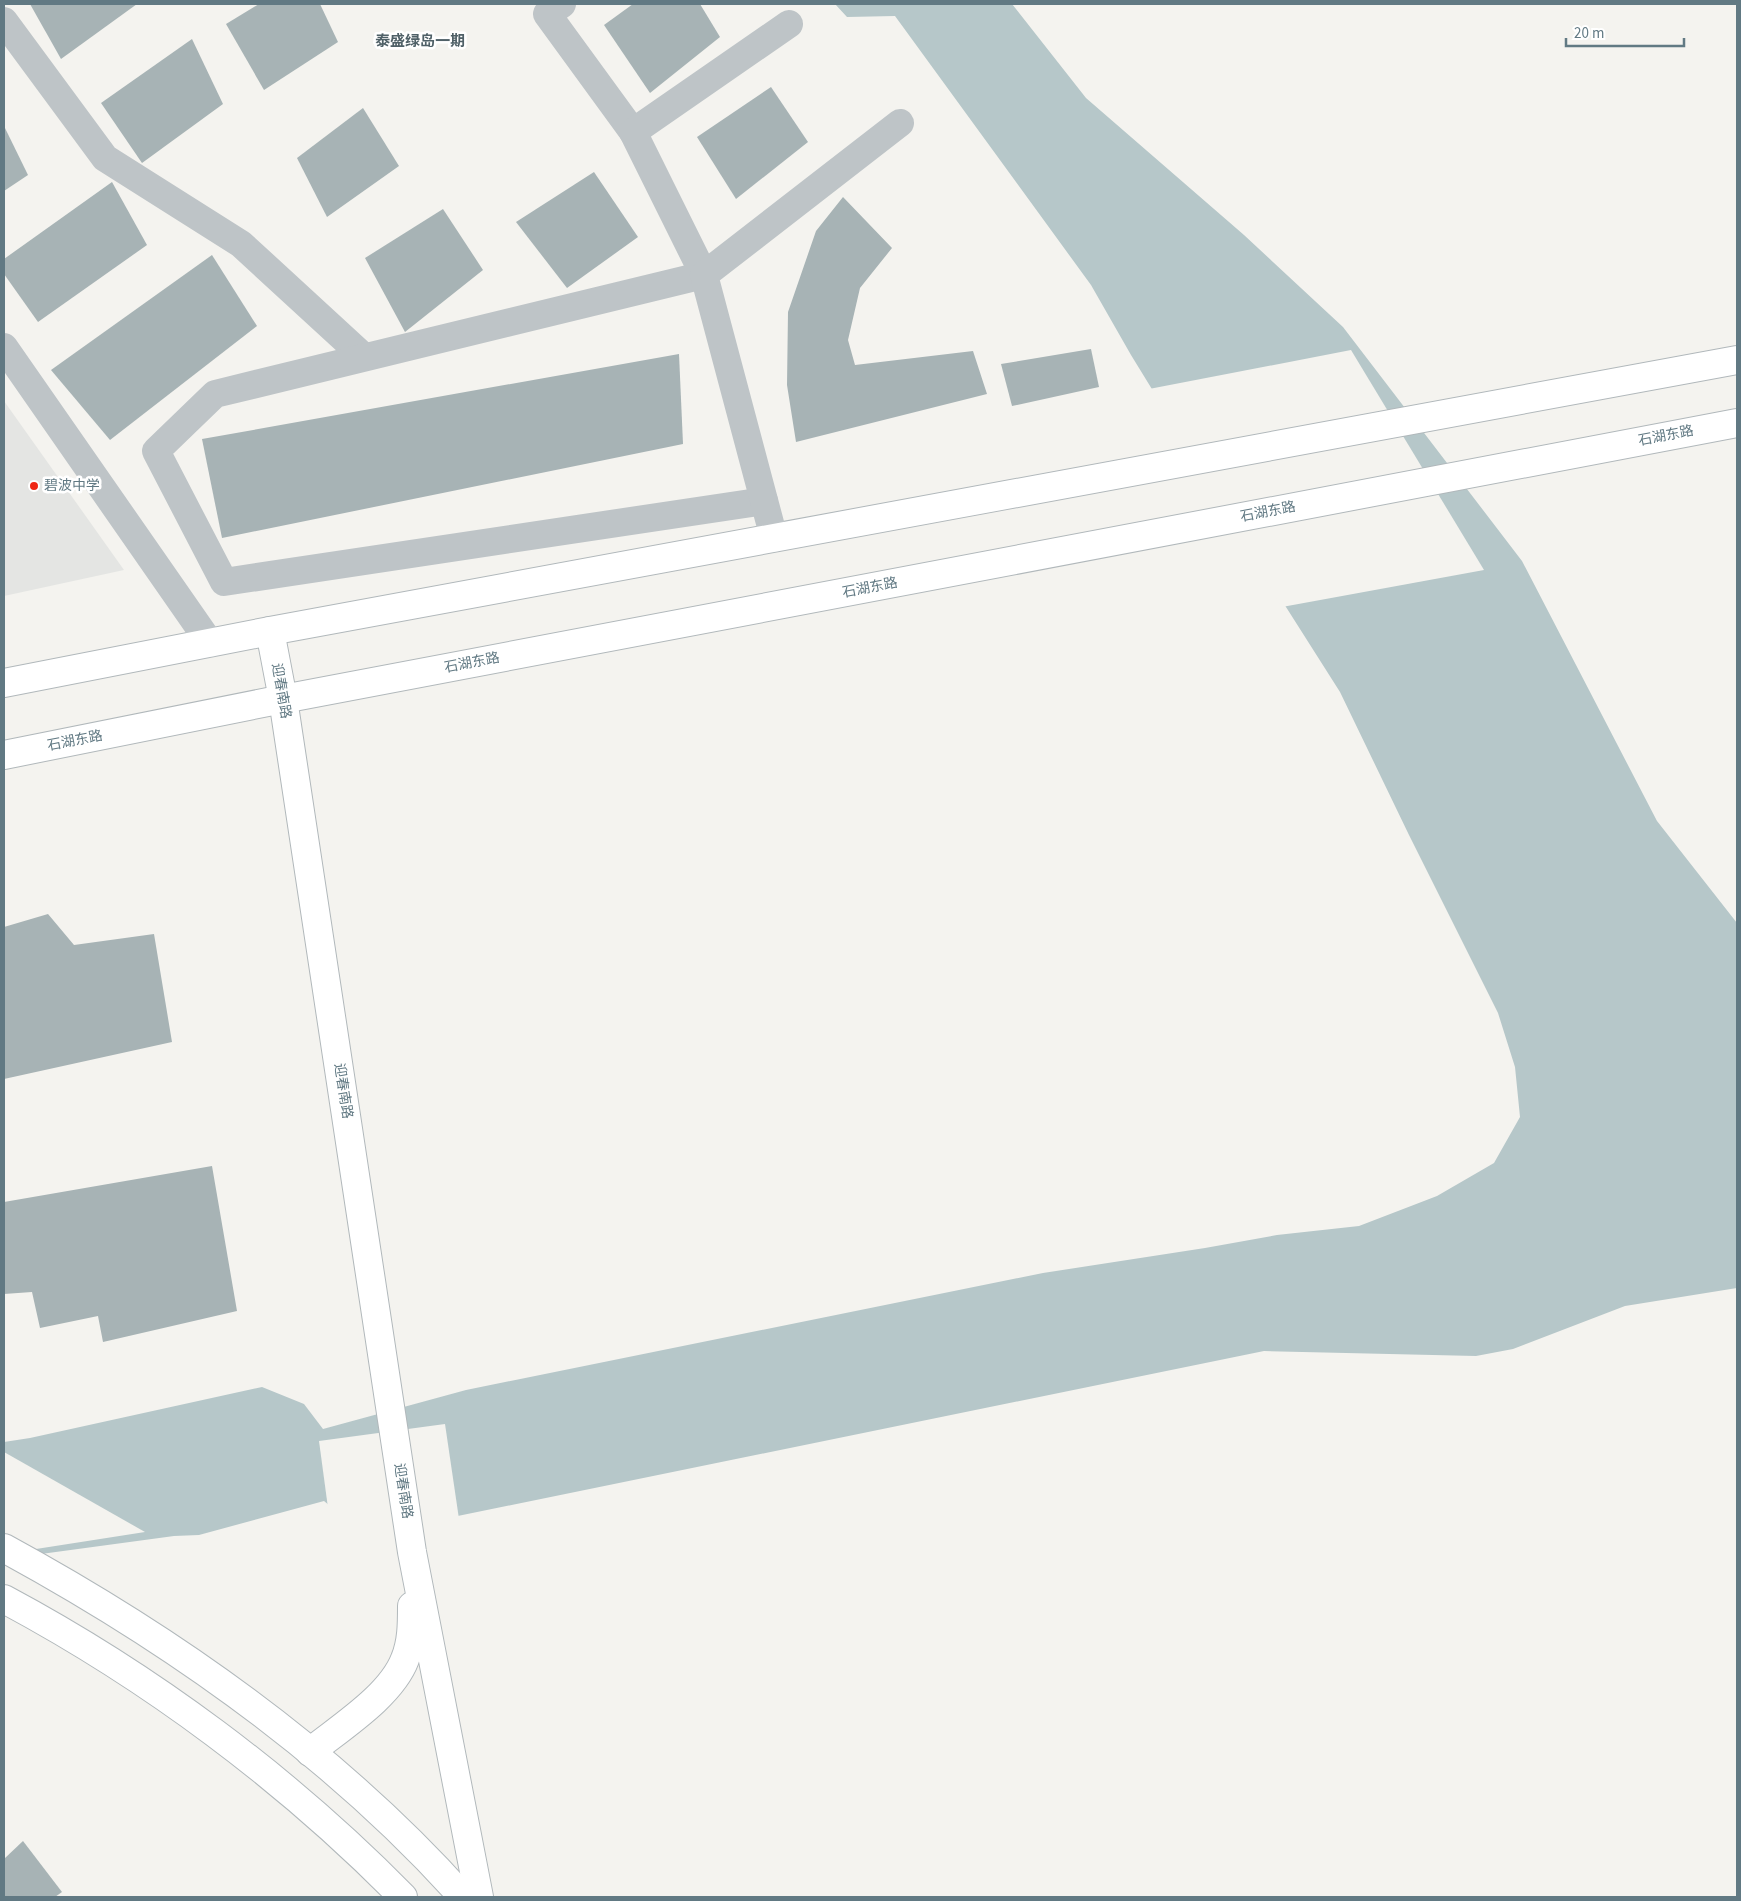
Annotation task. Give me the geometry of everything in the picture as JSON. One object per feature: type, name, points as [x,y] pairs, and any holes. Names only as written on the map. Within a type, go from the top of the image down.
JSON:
[{"type":"main road","points":[[4,683],[270,631],[1737,360]]},
{"type":"main road","name":"石湖东路","points":[[4,755],[284,699],[1737,423]]},
{"type":"main road","name":"迎春南路","points":[[270,631],[284,699],[412,1552]]},
{"type":"main road","points":[[4,1548],[112,1610],[231,1690],[356,1790],[403,1834],[463,1897]]},
{"type":"main road","points":[[310,1752],[372,1702],[392,1681],[405,1660],[412,1634],[412,1552]]},
{"type":"main road","points":[[412,1552],[479,1897]]},
{"type":"main road","points":[[4,1599],[89,1648],[204,1726],[326,1824],[403,1897]]},
{"type":"street","points":[[550,7],[633,132],[704,274],[774,538]]},
{"type":"street","points":[[4,22],[104,158],[241,244],[364,357]]},
{"type":"street","points":[[633,132],[789,24]]},
{"type":"street","points":[[764,501],[224,582],[156,451],[215,394],[704,274],[900,123]]},
{"type":"street","points":[[4,346],[210,643]]},
{"type":"shaded area","points":[[835,4],[1012,4],[1086,98],[1244,235],[1343,327],[1522,561],[1657,821],[1737,923],[1737,1288],[1625,1306],[1513,1349],[1476,1356],[1264,1351],[365,1535],[324,1501],[199,1535],[174,1536],[4,1559],[4,1442],[30,1438],[262,1387],[304,1404],[323,1429],[466,1390],[1043,1273],[1277,1235],[1359,1226],[1437,1196],[1494,1163],[1520,1117],[1515,1067],[1498,1013],[1340,692],[1131,355],[1091,285],[895,16],[847,17]]},
{"type":"shaded area","name":"碧波中学","points":[[4,401],[124,570],[4,596]]},
{"type":"pier","points":[[1351,350],[1484,570],[1282,607],[1149,389]]},
{"type":"pier","points":[[445,1424],[459,1519],[365,1538],[328,1508],[319,1441]]},
{"type":"pier","points":[[4,1452],[145,1532],[4,1554]]},
{"type":"building","points":[[30,4],[137,4],[61,59]]},
{"type":"building","points":[[259,4],[320,4],[338,42],[264,90],[226,24]]},
{"type":"building","points":[[633,4],[700,4],[720,37],[650,93],[604,25]]},
{"type":"building","points":[[192,39],[223,104],[142,163],[101,103]]},
{"type":"building","points":[[771,87],[808,142],[736,199],[697,137]]},
{"type":"building","points":[[363,108],[399,166],[327,217],[297,158]]},
{"type":"building","points":[[4,126],[28,175],[4,191]]},
{"type":"building","points":[[594,172],[638,237],[567,288],[516,222]]},
{"type":"building","points":[[112,182],[147,245],[38,322],[4,274],[4,259]]},
{"type":"building","points":[[843,197],[892,248],[860,288],[848,340],[855,365],[973,351],[987,394],[796,442],[787,385],[788,312],[816,231]]},
{"type":"building","points":[[443,209],[483,270],[405,332],[365,258]]},
{"type":"building","points":[[212,255],[257,326],[110,440],[51,370]]},
{"type":"building","points":[[1091,349],[1099,387],[1012,406],[1001,364]]},
{"type":"building","points":[[679,354],[683,444],[222,538],[202,439]]},
{"type":"building","points":[[48,914],[74,945],[154,934],[172,1042],[4,1079],[4,927]]},
{"type":"building","points":[[212,1166],[237,1311],[103,1342],[98,1316],[40,1328],[32,1292],[4,1294],[4,1202]]},
{"type":"building","points":[[23,1841],[62,1892],[55,1897],[4,1897],[4,1859]]},
{"type":"place","name":"碧波中学","points":[[34,486]]},
{"type":"district","name":"泰盛绿岛一期","points":[[420,41]]}]
